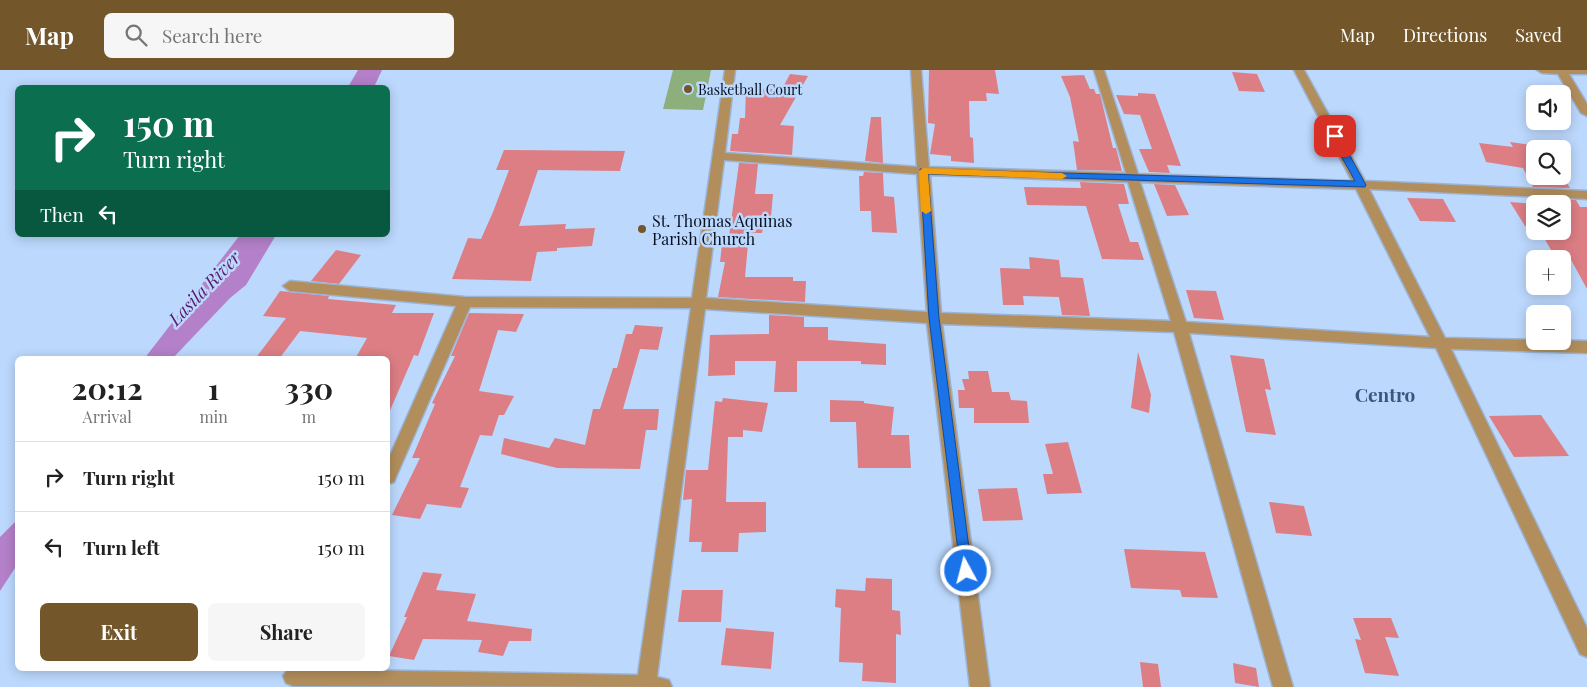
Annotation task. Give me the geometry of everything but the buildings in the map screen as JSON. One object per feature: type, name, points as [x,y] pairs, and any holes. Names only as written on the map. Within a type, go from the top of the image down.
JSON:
[{"type":"street","points":[[292,677],[652,686],[697,303],[730,70]]},
{"type":"street","points":[[916,70],[934,318],[980,687]]},
{"type":"street","points":[[1099,70],[1180,327],[1283,687]]},
{"type":"street","points":[[1299,70],[1362,185],[1442,343],[1587,648]]},
{"type":"street","points":[[1542,70],[1587,71]]},
{"type":"street","points":[[1561,70],[1587,113]]},
{"type":"street","points":[[718,156],[923,171],[1362,185],[1587,195]]},
{"type":"street","points":[[290,286],[465,302],[697,303],[934,318],[1180,327],[1442,343],[1587,347]]},
{"type":"street","points":[[390,473],[465,302]]},
{"type":"green space","name":"Basketball Court","points":[[673,70],[711,70],[703,110],[663,109]]},
{"type":"water","points":[[358,70],[382,70],[375,85],[349,85]]},
{"type":"water","name":"Lasila River","points":[[238,237],[275,237],[246,285],[230,298],[175,356],[146,356]]},
{"type":"water","points":[[15,522],[15,568],[0,591],[0,537]]},
{"type":"slow traffic","points":[[926,211],[923,171],[1062,176]]},
{"type":"place","name":"Basketball Court","points":[[688,89]]},
{"type":"place","name":"St. Thomas Aquinas Parish Church","points":[[642,229]]},
{"type":"district","name":"Centro","points":[[1385,394]]},
{"type":"route","points":[[966,571],[934,318],[923,171],[1362,185],[1335,136]]}]
